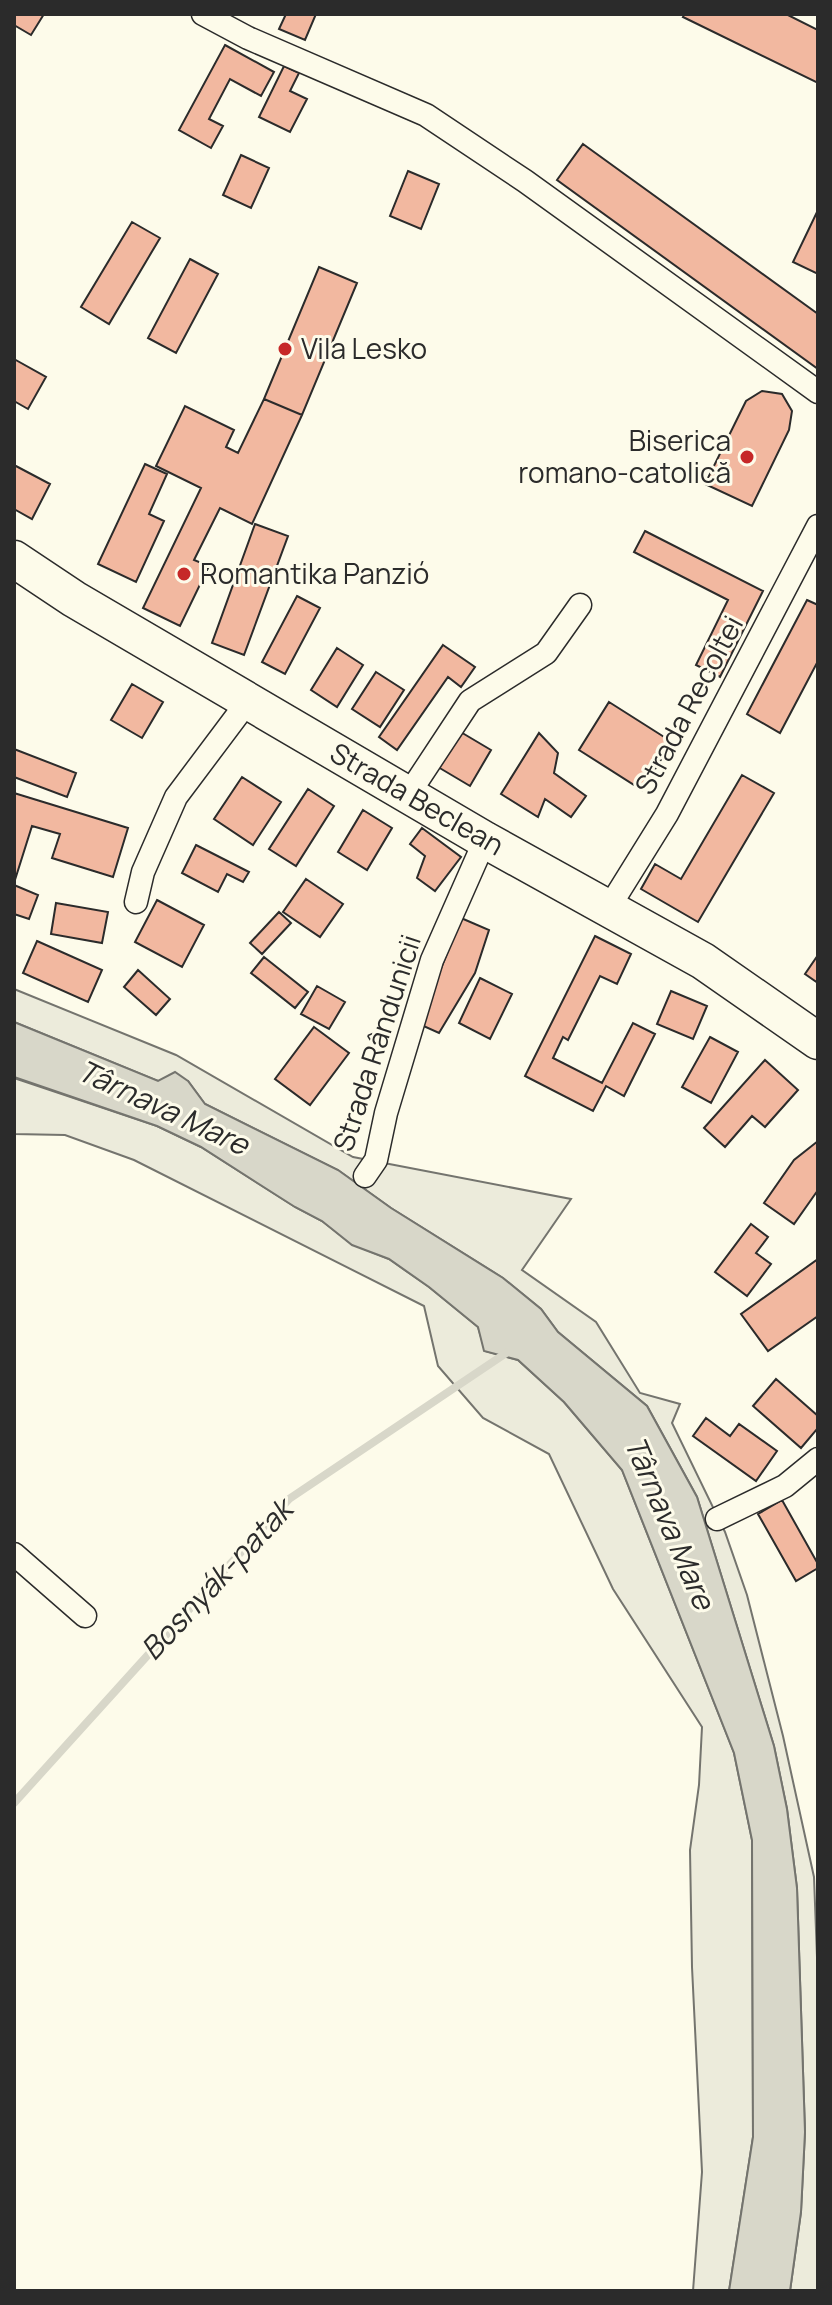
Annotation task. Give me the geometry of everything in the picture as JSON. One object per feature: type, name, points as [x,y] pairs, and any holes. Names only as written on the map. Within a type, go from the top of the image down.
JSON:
[{"type":"main road","name":"Strada Beclean","points":[[14,559],[74,599],[485,840],[703,961],[818,1041]]},
{"type":"street","points":[[203,14],[248,38],[426,115],[525,181],[818,392]]},
{"type":"street","name":"Strada Recoltei","points":[[608,909],[667,814],[818,526]]},
{"type":"street","points":[[408,795],[470,701],[546,653],[580,605]]},
{"type":"street","points":[[136,902],[143,872],[176,797],[248,701]]},
{"type":"street","name":"Strada Rândunicii","points":[[365,1176],[376,1160],[386,1113],[432,960],[485,840]]},
{"type":"street","points":[[717,1519],[785,1486],[818,1459]]},
{"type":"street","points":[[14,1554],[85,1616]]},
{"type":"shaded area","points":[[14,989],[176,1055],[353,1157],[571,1199],[522,1270],[596,1322],[640,1393],[680,1404],[672,1423],[725,1532],[747,1595],[783,1736],[814,1877],[818,1984],[818,2291],[790,2291],[801,2212],[805,2132],[797,1888],[787,1809],[774,1746],[697,1497],[647,1406],[558,1332],[541,1309],[503,1278],[391,1208],[338,1170],[205,1104],[188,1081],[158,1081],[14,1022]]},
{"type":"shaded area","points":[[14,1078],[157,1126],[201,1147],[322,1221],[352,1244],[389,1259],[478,1327],[485,1351],[518,1360],[564,1402],[622,1470],[734,1753],[752,1840],[753,2137],[729,2291],[693,2291],[702,2172],[690,1850],[699,1785],[702,1727],[613,1589],[549,1454],[483,1418],[438,1366],[424,1306],[134,1160],[65,1135],[14,1134]]},
{"type":"water","name":"Târnava Mare","points":[[14,1022],[158,1081],[175,1072],[188,1081],[205,1104],[338,1170],[391,1208],[503,1278],[541,1309],[558,1332],[647,1406],[697,1497],[774,1746],[787,1809],[797,1888],[805,2132],[801,2212],[790,2291],[729,2291],[753,2137],[752,1840],[734,1753],[622,1470],[564,1402],[518,1360],[484,1351],[478,1327],[389,1259],[352,1245],[322,1221],[201,1147],[157,1126],[14,1077]]},
{"type":"building","points":[[14,14],[44,14],[31,35],[14,25]]},
{"type":"building","points":[[286,14],[316,14],[305,40],[279,29]]},
{"type":"building","points":[[685,14],[786,14],[818,30],[818,83],[683,17]]},
{"type":"building","points":[[225,45],[274,72],[261,96],[230,79],[209,119],[223,126],[211,148],[179,130]]},
{"type":"building","points":[[284,66],[299,73],[290,91],[307,99],[290,132],[259,117]]},
{"type":"building","points":[[583,144],[818,314],[818,369],[557,180]]},
{"type":"building","points":[[241,155],[269,168],[251,208],[223,195]]},
{"type":"building","points":[[408,171],[439,184],[421,229],[390,216]]},
{"type":"building","points":[[818,210],[818,274],[793,262]]},
{"type":"building","points":[[132,222],[160,238],[109,324],[81,307]]},
{"type":"building","points":[[190,259],[218,274],[176,353],[148,338]]},
{"type":"building","points":[[319,267],[357,283],[302,415],[264,399]]},
{"type":"building","points":[[14,359],[46,377],[28,409],[14,401]]},
{"type":"building","name":"Biserica romano-catolică","points":[[762,391],[782,394],[792,411],[789,430],[752,506],[705,484],[746,401]]},
{"type":"building","points":[[264,399],[302,415],[252,524],[220,508],[194,560],[209,566],[180,626],[143,608],[201,488],[156,466],[185,406],[234,430],[226,447],[238,453]]},
{"type":"building","points":[[145,464],[167,474],[149,514],[164,521],[136,582],[98,564]]},
{"type":"building","points":[[14,465],[50,484],[32,519],[14,509]]},
{"type":"building","points":[[255,524],[288,536],[244,655],[212,643]]},
{"type":"building","points":[[645,531],[763,591],[720,677],[696,665],[728,600],[634,552]]},
{"type":"building","points":[[297,596],[320,608],[285,674],[262,662]]},
{"type":"building","points":[[807,600],[818,605],[818,661],[780,733],[747,714]]},
{"type":"building","points":[[443,645],[475,667],[461,687],[448,677],[397,750],[379,737]]},
{"type":"building","points":[[337,648],[363,665],[337,707],[311,690]]},
{"type":"building","points":[[376,672],[404,690],[380,727],[352,709]]},
{"type":"building","points":[[132,684],[163,702],[142,738],[111,720]]},
{"type":"building","points":[[609,702],[672,742],[642,790],[579,750]]},
{"type":"building","points":[[459,731],[491,750],[470,786],[438,767]]},
{"type":"building","points":[[539,733],[558,753],[554,773],[586,796],[571,817],[545,799],[538,817],[501,794]]},
{"type":"building","points":[[14,749],[76,773],[67,797],[14,777]]},
{"type":"building","points":[[742,775],[774,793],[698,922],[641,889],[655,864],[681,879]]},
{"type":"building","points":[[242,777],[281,802],[253,845],[214,819]]},
{"type":"building","points":[[308,789],[334,806],[296,866],[269,849]]},
{"type":"building","points":[[14,793],[128,828],[113,877],[52,858],[60,834],[32,826],[14,883]]},
{"type":"building","points":[[363,810],[392,828],[367,870],[338,852]]},
{"type":"building","points":[[422,828],[461,857],[435,891],[417,878],[425,856],[410,844]]},
{"type":"building","points":[[196,845],[249,872],[243,882],[227,874],[218,892],[182,873]]},
{"type":"building","points":[[306,879],[343,904],[320,937],[283,912]]},
{"type":"building","points":[[14,885],[38,895],[29,919],[14,914]]},
{"type":"building","points":[[157,900],[204,925],[182,967],[135,942]]},
{"type":"building","points":[[56,903],[108,912],[102,943],[51,934]]},
{"type":"building","points":[[279,912],[291,923],[262,954],[250,943]]},
{"type":"building","points":[[461,918],[489,930],[475,973],[439,1033],[419,1024]]},
{"type":"building","points":[[595,936],[631,954],[617,984],[600,976],[568,1040],[563,1037],[553,1058],[602,1083],[633,1023],[655,1034],[624,1096],[606,1086],[593,1111],[525,1076]]},
{"type":"building","points":[[37,941],[102,970],[88,1002],[23,973]]},
{"type":"building","points":[[818,955],[818,983],[805,974]]},
{"type":"building","points":[[264,957],[308,992],[295,1008],[251,973]]},
{"type":"building","points":[[138,970],[170,999],[156,1015],[124,987]]},
{"type":"building","points":[[480,978],[512,994],[490,1039],[459,1023]]},
{"type":"building","points":[[317,986],[345,1002],[329,1029],[301,1014]]},
{"type":"building","points":[[671,991],[707,1006],[693,1039],[657,1024]]},
{"type":"building","points":[[314,1027],[349,1053],[310,1105],[275,1079]]},
{"type":"building","points":[[710,1037],[738,1052],[711,1103],[682,1087]]},
{"type":"building","points":[[765,1060],[798,1090],[765,1127],[752,1116],[725,1147],[704,1128]]},
{"type":"building","points":[[818,1141],[818,1190],[794,1224],[764,1203],[794,1160]]},
{"type":"building","points":[[751,1224],[768,1237],[756,1253],[771,1264],[747,1296],[715,1272]]},
{"type":"building","points":[[818,1259],[818,1316],[768,1351],[741,1314]]},
{"type":"building","points":[[776,1379],[818,1416],[818,1428],[801,1448],[753,1406]]},
{"type":"building","points":[[706,1418],[730,1436],[739,1424],[777,1451],[756,1481],[693,1436]]},
{"type":"building","points":[[782,1500],[818,1564],[818,1568],[796,1581],[758,1514]]},
{"type":"waterway","name":"Bosnyák-patak","points":[[14,1803],[289,1499],[509,1351]]},
{"type":"place","name":"Vila Lesko","points":[[285,349]]},
{"type":"place","name":"Biserica romano-catolică","points":[[747,457]]},
{"type":"place","name":"Romantika Panzió","points":[[184,574]]}]
